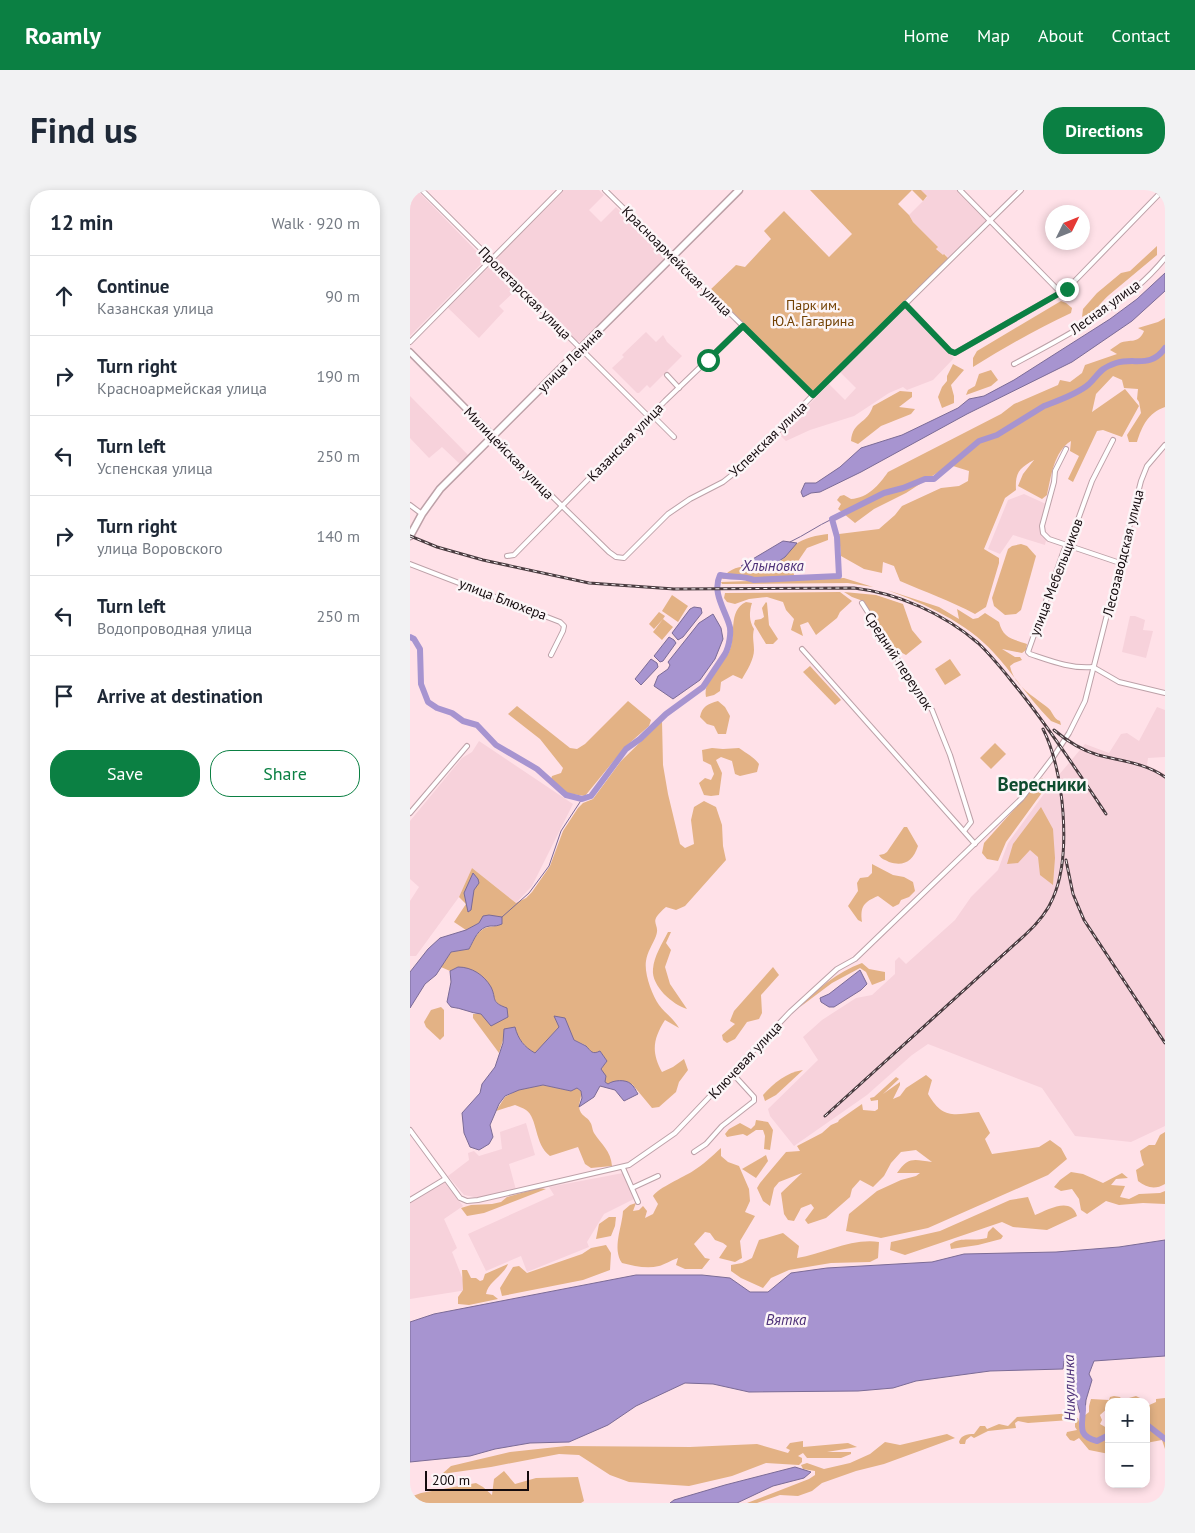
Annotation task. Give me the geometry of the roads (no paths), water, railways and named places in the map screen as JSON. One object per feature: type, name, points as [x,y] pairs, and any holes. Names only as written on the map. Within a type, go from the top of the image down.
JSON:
[{"type":"main road","name":"улица Ленина","points":[[410,536],[436,494],[739,190]]},
{"type":"street","name":"Пролетарская улица","points":[[422,190],[581,349],[674,437]]},
{"type":"street","points":[[410,342],[560,190]]},
{"type":"street","name":"Красноармейская улица","points":[[605,190],[813,395]]},
{"type":"street","points":[[960,190],[1061,293]]},
{"type":"street","name":"Успенская улица","points":[[609,552],[618,558],[626,556],[668,514],[723,482],[743,467],[813,395],[1021,190]]},
{"type":"street","points":[[905,304],[950,351],[955,353],[1067,289],[1161,191]]},
{"type":"street","name":"Лесная улица","points":[[1014,364],[1082,328],[1154,271],[1165,258]]},
{"type":"street","name":"Казанская улица","points":[[507,556],[514,555],[743,326]]},
{"type":"street","name":"Милицейская улица","points":[[410,352],[506,451],[609,552]]},
{"type":"street","points":[[667,375],[679,388]]},
{"type":"street","name":"улица Мебельщиков","points":[[1093,667],[1066,666],[1028,652],[1064,550],[1092,481],[1113,440]]},
{"type":"street","name":"Лесозаводская улица","points":[[985,834],[1022,798],[1054,756],[1069,733],[1085,701],[1141,482],[1149,462],[1165,445]]},
{"type":"street","points":[[1066,449],[1055,471],[1042,528],[1047,537],[1120,563]]},
{"type":"street","points":[[410,505],[422,514]]},
{"type":"street","name":"улица Блюхера","points":[[410,564],[560,622],[564,626],[563,631],[552,655]]},
{"type":"street","name":"Средний переулок","points":[[862,603],[932,710],[950,755],[971,822],[964,832]]},
{"type":"street","points":[[802,649],[975,844]]},
{"type":"street","points":[[1093,667],[1119,682],[1165,693]]},
{"type":"street","points":[[410,813],[467,746]]},
{"type":"street","name":"Ключевая улица","points":[[445,1178],[460,1198],[468,1201],[478,1200],[623,1168],[648,1153],[674,1133],[790,1012],[837,969],[854,959],[985,834]]},
{"type":"street","points":[[694,1152],[706,1144],[722,1126],[754,1101],[754,1097],[732,1074]]},
{"type":"street","points":[[410,1130],[445,1178],[410,1200]]},
{"type":"street","points":[[623,1168],[638,1202]]},
{"type":"street","points":[[632,1188],[658,1176]]},
{"type":"water","points":[[1165,273],[1165,291],[1132,321],[1072,362],[967,414],[861,472],[820,492],[811,493],[803,497],[801,492],[805,483],[816,483],[840,467],[861,448],[902,435],[958,408],[969,399],[984,396],[1014,380],[1110,319],[1137,299]]},
{"type":"water","points":[[783,541],[797,543],[785,557],[773,565],[741,566]]},
{"type":"water","points":[[694,607],[701,608],[702,613],[683,637],[678,640],[672,633],[690,609]]},
{"type":"water","points":[[713,614],[721,628],[723,639],[715,659],[700,680],[673,699],[654,686],[658,676],[668,669],[670,665],[668,662],[699,623]]},
{"type":"water","points":[[669,637],[676,643],[663,661],[660,662],[654,656]]},
{"type":"water","points":[[651,659],[657,663],[658,667],[641,685],[635,679]]},
{"type":"water","points":[[473,873],[479,883],[474,890],[471,910],[468,912],[464,893]]},
{"type":"water","points":[[483,916],[502,917],[502,924],[482,929],[469,949],[451,952],[436,975],[425,984],[410,1008],[410,972],[428,949],[440,938],[466,930],[479,923]]},
{"type":"water","points":[[458,967],[473,970],[485,979],[493,991],[496,1002],[507,1008],[508,1017],[491,1026],[481,1014],[451,1007],[447,1002],[451,982],[450,971]]},
{"type":"water","points":[[860,970],[867,984],[861,990],[834,1007],[829,1007],[821,1002],[820,998],[829,994]]},
{"type":"water","points":[[554,1016],[565,1018],[574,1040],[586,1046],[592,1052],[600,1051],[607,1061],[601,1069],[606,1076],[605,1082],[608,1084],[616,1081],[629,1082],[638,1094],[624,1101],[615,1090],[600,1086],[594,1097],[579,1107],[582,1098],[581,1091],[577,1088],[571,1091],[543,1085],[519,1090],[505,1096],[499,1104],[490,1125],[493,1137],[489,1144],[479,1150],[470,1147],[464,1133],[462,1113],[480,1093],[482,1084],[495,1067],[503,1043],[504,1029],[515,1027],[522,1042],[535,1053],[559,1027]]},
{"type":"water","name":"Вятка","points":[[1165,1240],[1165,1356],[1094,1361],[1089,1374],[1092,1380],[1083,1414],[1080,1413],[1074,1393],[1076,1382],[1073,1369],[1064,1361],[1063,1369],[990,1371],[916,1381],[893,1388],[858,1391],[749,1392],[713,1384],[685,1383],[636,1406],[608,1425],[569,1442],[530,1443],[495,1449],[470,1456],[410,1462],[410,1322],[434,1314],[636,1275],[702,1275],[730,1278],[750,1292],[768,1292],[791,1273],[827,1268],[932,1262],[964,1254],[1056,1252],[1119,1247]]},
{"type":"water","points":[[795,1467],[811,1472],[804,1478],[773,1486],[737,1503],[670,1503],[674,1500],[725,1485]]},
{"type":"waterway","name":"Хлыновка","points":[[410,637],[414,639],[420,649],[421,684],[428,702],[437,708],[452,713],[463,721],[477,725],[496,745],[537,769],[566,795],[582,799],[591,796],[626,749],[640,739],[666,714],[703,687],[725,654],[729,643],[730,631],[718,594],[717,588],[720,575],[754,580],[839,576],[837,537],[832,519],[884,493],[925,479],[934,479],[979,441],[997,435],[1044,406],[1079,391],[1106,367],[1123,361],[1148,360],[1154,358],[1165,348]]},
{"type":"waterway","points":[[790,542],[832,519]]},
{"type":"waterway","points":[[502,917],[529,893],[549,866],[561,831],[582,799]]},
{"type":"waterway","name":"Никулинка","points":[[1083,1407],[1083,1433],[1090,1439],[1097,1441],[1105,1437]]},
{"type":"waterway","name":"Никулинка","points":[[1150,1427],[1165,1439]]},
{"type":"railway","points":[[410,536],[437,547],[483,560],[589,583],[674,589],[854,588],[887,595],[920,606],[965,633],[978,643],[999,665],[1064,751],[1106,814]]},
{"type":"railway","points":[[825,1116],[1025,935],[1048,909],[1059,880],[1064,836],[1063,813],[1056,767],[1043,729]]},
{"type":"railway","points":[[1054,730],[1086,751],[1141,765],[1165,777]]},
{"type":"railway","points":[[1066,860],[1073,894],[1084,920],[1165,1043]]},
{"type":"district","name":"Вересники","points":[[1042,784]]},
{"type":"park label","name":"Парк им. Ю.А. Гагарина","points":[[813,314]]}]
